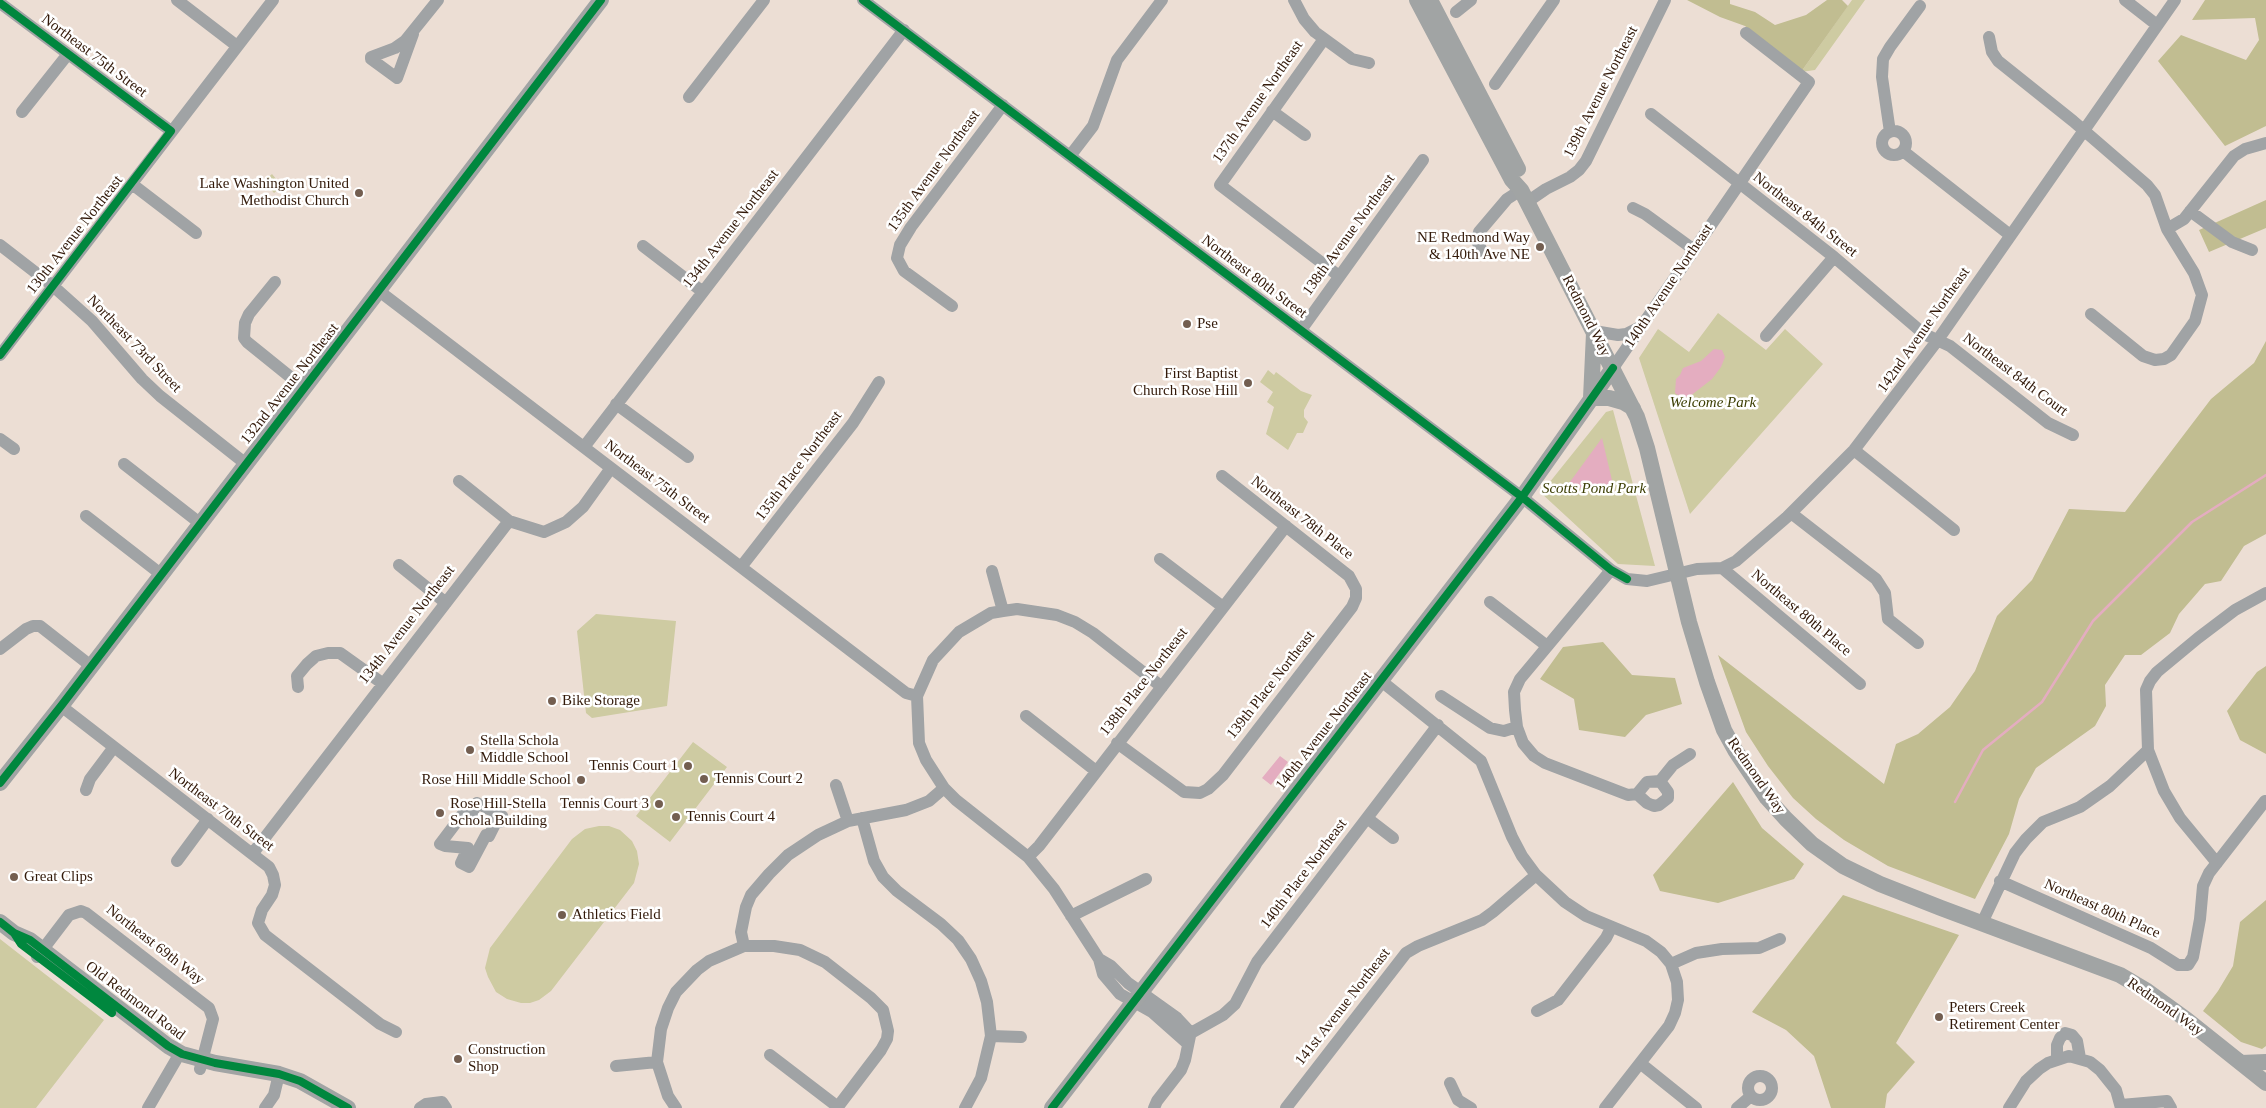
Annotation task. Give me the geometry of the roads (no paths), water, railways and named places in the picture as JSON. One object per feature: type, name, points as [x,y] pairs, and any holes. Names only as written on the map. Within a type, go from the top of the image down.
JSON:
[{"type":"main road","name":"132nd Avenue Northeast","points":[[0,784],[62,706],[601,0]]},
{"type":"main road","name":"Redmond Way","points":[[1417,0],[1512,180],[1524,196],[1633,408],[1647,448],[1677,575],[1702,665],[1724,730],[1767,798],[1812,844],[1843,866],[1880,884],[2120,975],[2147,991],[2266,1083]]},
{"type":"main road","name":"Redmond Way","points":[[1430,0],[1522,175],[1524,196]]},
{"type":"main road","points":[[1594,331],[1591,398],[1609,398],[1623,402],[1633,408]]},
{"type":"main road","name":"140th Avenue Northeast","points":[[1052,1108],[1522,497],[1613,368]]},
{"type":"main road","name":"Old Redmond Road","points":[[0,922],[14,933],[21,944],[40,953],[168,1046],[201,1064]]},
{"type":"main road","name":"Old Redmond Road","points":[[40,953],[176,1060],[300,1081],[348,1108]]},
{"type":"main road","points":[[2241,1063],[2266,1062]]},
{"type":"main road","name":"Old Redmond Road","points":[[279,1078],[331,1108]]},
{"type":"street","points":[[177,0],[237,46]]},
{"type":"street","name":"130th Avenue Northeast","points":[[0,355],[273,0]]},
{"type":"street","points":[[689,97],[764,0]]},
{"type":"street","points":[[1070,156],[1093,126],[1117,60],[1162,0]]},
{"type":"street","points":[[1294,0],[1304,19],[1315,32],[1352,59],[1370,63]]},
{"type":"street","points":[[1456,12],[1472,0]]},
{"type":"street","points":[[1495,84],[1554,0]]},
{"type":"street","name":"139th Avenue Northeast","points":[[1482,251],[1477,241],[1479,232],[1507,199],[1546,189],[1570,177],[1583,165],[1665,0]]},
{"type":"street","points":[[2126,0],[2157,25]]},
{"type":"street","name":"142nd Avenue Northeast","points":[[1626,579],[1647,581],[1697,569],[1722,568],[1750,551],[1854,450],[1937,341],[2174,0]]},
{"type":"street","points":[[413,34],[435,1]]},
{"type":"street","name":"Northeast 80th Street","points":[[868,2],[1522,497],[1611,570],[1626,579]]},
{"type":"street","name":"Northeast 75th Street","points":[[6,3],[68,54],[171,132]]},
{"type":"street","points":[[1890,132],[1882,77],[1883,59],[1920,6]]},
{"type":"street","name":"134th Avenue Northeast","points":[[584,447],[904,30]]},
{"type":"street","name":"140th Avenue Northeast","points":[[1613,368],[1809,82],[1746,33]]},
{"type":"street","points":[[1989,37],[1992,52],[1998,61],[2147,185],[2155,195],[2167,228],[2200,286],[2202,295],[2195,321],[2170,355],[2164,359],[2155,360],[2143,356],[2091,314]]},
{"type":"street","name":"137th Avenue Northeast","points":[[1324,39],[1220,185],[1339,276]]},
{"type":"street","points":[[22,112],[68,54]]},
{"type":"street","name":"135th Avenue Northeast","points":[[952,306],[904,271],[897,258],[900,245],[911,227],[1003,105]]},
{"type":"street","points":[[1272,111],[1305,135]]},
{"type":"street","name":"Northeast 84th Street","points":[[1651,114],[1834,257],[1924,334],[1937,341]]},
{"type":"street","points":[[1890,132],[1898,132],[1904,137],[1906,144],[1903,151],[1896,155],[1885,151],[1883,139],[1890,132]]},
{"type":"street","points":[[2167,228],[2179,223],[2234,156],[2245,149],[2266,143]]},
{"type":"street","points":[[1903,151],[2010,235]]},
{"type":"street","name":"138th Avenue Northeast","points":[[1301,330],[1423,160]]},
{"type":"street","points":[[132,184],[196,233]]},
{"type":"street","points":[[1632,208],[1645,214],[1693,249]]},
{"type":"street","points":[[2190,211],[2232,242],[2252,250]]},
{"type":"street","name":"Northeast 73rd Street","points":[[0,245],[53,286],[92,321],[160,396],[246,464]]},
{"type":"street","points":[[644,246],[702,292]]},
{"type":"street","points":[[1766,336],[1834,257]]},
{"type":"street","points":[[275,282],[249,314],[244,330],[244,338],[304,388]]},
{"type":"street","name":"Northeast 75th Street","points":[[379,291],[906,693],[917,696]]},
{"type":"street","points":[[1594,331],[1618,335],[1626,334],[1642,325]]},
{"type":"street","name":"Northeast 84th Court","points":[[1937,341],[1950,346],[2048,423],[2073,435]]},
{"type":"street","name":"135th Place Northeast","points":[[741,567],[853,423],[879,382]]},
{"type":"street","points":[[616,404],[688,457]]},
{"type":"street","points":[[0,439],[14,449]]},
{"type":"street","points":[[1854,450],[1954,530]]},
{"type":"street","points":[[124,464],[201,524]]},
{"type":"street","points":[[459,481],[508,521],[531,530],[544,532],[566,522],[583,507],[611,468]]},
{"type":"street","name":"Northeast 78th Place","points":[[1222,476],[1349,576],[1356,589]]},
{"type":"street","points":[[1792,512],[1876,579],[1885,592],[1888,620],[1918,643]]},
{"type":"street","points":[[86,516],[162,575]]},
{"type":"street","name":"134th Avenue Northeast","points":[[253,854],[382,683],[508,521]]},
{"type":"street","name":"138th Place Northeast","points":[[1028,857],[1039,846],[1286,526]]},
{"type":"street","points":[[1160,559],[1223,607]]},
{"type":"street","points":[[400,565],[446,603]]},
{"type":"street","name":"Northeast 80th Place","points":[[1722,568],[1860,684]]},
{"type":"street","points":[[1611,570],[1520,678],[1514,692],[1515,710],[1517,726],[1523,743],[1534,756],[1628,795],[1637,794],[1647,782],[1652,780],[1660,781],[1668,792],[1668,798],[1659,805],[1654,806],[1647,803],[1637,794]]},
{"type":"street","points":[[992,571],[1003,611]]},
{"type":"street","name":"139th Place Northeast","points":[[1117,743],[1184,792],[1200,792],[1215,785],[1352,607],[1356,598],[1356,589]]},
{"type":"street","points":[[2265,801],[2216,863],[2180,818],[2164,791],[2148,750],[2146,690],[2150,681],[2198,638],[2236,610],[2266,593]]},
{"type":"street","points":[[1490,602],[1547,646]]},
{"type":"street","points":[[1154,1108],[1157,1101],[1181,1070],[1189,1038],[1152,1012],[1137,997],[1111,984],[1103,974],[1099,959],[1054,889],[1028,857],[956,800],[944,788],[926,760],[920,743],[917,696],[933,660],[959,632],[991,612],[1017,609],[1057,615],[1075,622],[1093,633],[1162,687]]},
{"type":"street","points":[[0,649],[26,629],[40,626],[91,666]]},
{"type":"street","points":[[298,688],[298,676],[306,664],[316,656],[328,653],[340,653],[382,683]]},
{"type":"street","points":[[1380,680],[1481,761],[1512,837],[1536,875],[1565,902],[1586,916],[1646,941],[1661,952],[1672,964],[1677,982],[1678,1000],[1669,1026],[1605,1108]]},
{"type":"street","points":[[1441,696],[1490,728],[1504,731],[1517,726]]},
{"type":"street","name":"Northeast 70th Street","points":[[62,706],[269,867],[274,880],[272,895],[262,910],[258,923],[265,935],[380,1024],[396,1032]]},
{"type":"street","points":[[1026,716],[1096,771]]},
{"type":"street","name":"140th Place Northeast","points":[[1189,1038],[1223,1015],[1235,1004],[1257,962],[1438,725]]},
{"type":"street","points":[[86,790],[90,779],[114,747]]},
{"type":"street","points":[[1982,923],[2014,853],[2043,822],[2080,807],[2110,786],[2148,750]]},
{"type":"street","points":[[1660,781],[1673,765],[1690,754]]},
{"type":"street","points":[[836,786],[848,821]]},
{"type":"street","points":[[744,946],[742,925],[751,895],[788,855],[818,836],[848,821],[915,807],[929,801],[944,788]]},
{"type":"street","points":[[477,803],[502,816],[500,822],[496,820],[489,836],[486,835],[469,867],[461,863],[468,848],[440,844],[465,812],[471,815],[477,803]]},
{"type":"street","points":[[862,818],[874,861],[883,877],[897,891],[942,924],[958,940],[971,959],[987,1002],[991,1036],[981,1078],[965,1108]]},
{"type":"street","points":[[1367,818],[1393,838]]},
{"type":"street","points":[[176,861],[208,819]]},
{"type":"street","name":"Northeast 80th Place","points":[[2000,881],[2151,948],[2178,965],[2188,965],[2193,957],[2200,919],[2203,886],[2216,863]]},
{"type":"street","name":"141st Avenue Northeast","points":[[1286,1108],[1406,953],[1418,946],[1482,920],[1494,912],[1536,875]]},
{"type":"street","points":[[1071,916],[1146,879]]},
{"type":"street","name":"Northeast 69th Way","points":[[40,953],[70,915],[81,911],[86,913],[209,1008],[213,1019],[201,1064]]},
{"type":"street","points":[[1537,1011],[1558,1000],[1606,938],[1611,928]]},
{"type":"street","points":[[1672,964],[1696,953],[1722,949],[1759,948],[1780,939]]},
{"type":"street","points":[[676,1108],[668,1096],[657,1062],[661,1029],[676,992],[697,970],[710,961],[744,946],[774,946],[800,950],[824,962],[871,998],[883,1010],[888,1031],[881,1050],[837,1107],[770,1055]]},
{"type":"street","points":[[2057,1059],[2057,1045],[2065,1033],[2072,1035],[2077,1041],[2080,1058]]},
{"type":"street","points":[[991,1036],[1021,1037]]},
{"type":"street","points":[[2009,1108],[2026,1081],[2048,1063],[2069,1056],[2090,1062],[2100,1070],[2116,1090],[2121,1107],[2167,1101],[2171,1108]]},
{"type":"street","points":[[148,1108],[176,1060]]},
{"type":"street","points":[[616,1066],[657,1062]]},
{"type":"street","points":[[1640,1063],[1696,1108]]},
{"type":"street","points":[[265,1108],[274,1095],[279,1078]]},
{"type":"street","points":[[1450,1083],[1458,1100],[1470,1108]]},
{"type":"street","points":[[1737,1108],[1752,1096]]},
{"type":"street","points":[[420,1108],[426,1104],[442,1102],[446,1108]]},
{"type":"waterway","points":[[1955,802],[1983,750],[2042,702],[2093,621],[2192,522],[2266,475]]},
{"type":"place","name":"Lake Washington United Methodist Church","points":[[359,193]]},
{"type":"place","name":"NE Redmond Way & 140th Ave NE","points":[[1540,247]]},
{"type":"place","name":"Pse","points":[[1187,324]]},
{"type":"place","name":"First Baptist Church Rose Hill","points":[[1248,383]]},
{"type":"place","name":"Bike Storage","points":[[552,701]]},
{"type":"place","name":"Stella Schola Middle School","points":[[470,750]]},
{"type":"place","name":"Tennis Court 1","points":[[688,766]]},
{"type":"place","name":"Tennis Court 2","points":[[704,779]]},
{"type":"place","name":"Rose Hill Middle School","points":[[581,780]]},
{"type":"place","name":"Tennis Court 3","points":[[659,804]]},
{"type":"place","name":"Rose Hill-Stella Schola Building","points":[[440,813]]},
{"type":"place","name":"Tennis Court 4","points":[[676,817]]},
{"type":"place","name":"Great Clips","points":[[14,877]]},
{"type":"place","name":"Athletics Field","points":[[562,915]]},
{"type":"place","name":"Peters Creek Retirement Center","points":[[1939,1017]]},
{"type":"place","name":"Construction Shop","points":[[458,1059]]},
{"type":"park label","name":"Welcome Park","points":[[1713,403]]},
{"type":"park label","name":"Scotts Pond Park","points":[[1594,489]]}]
